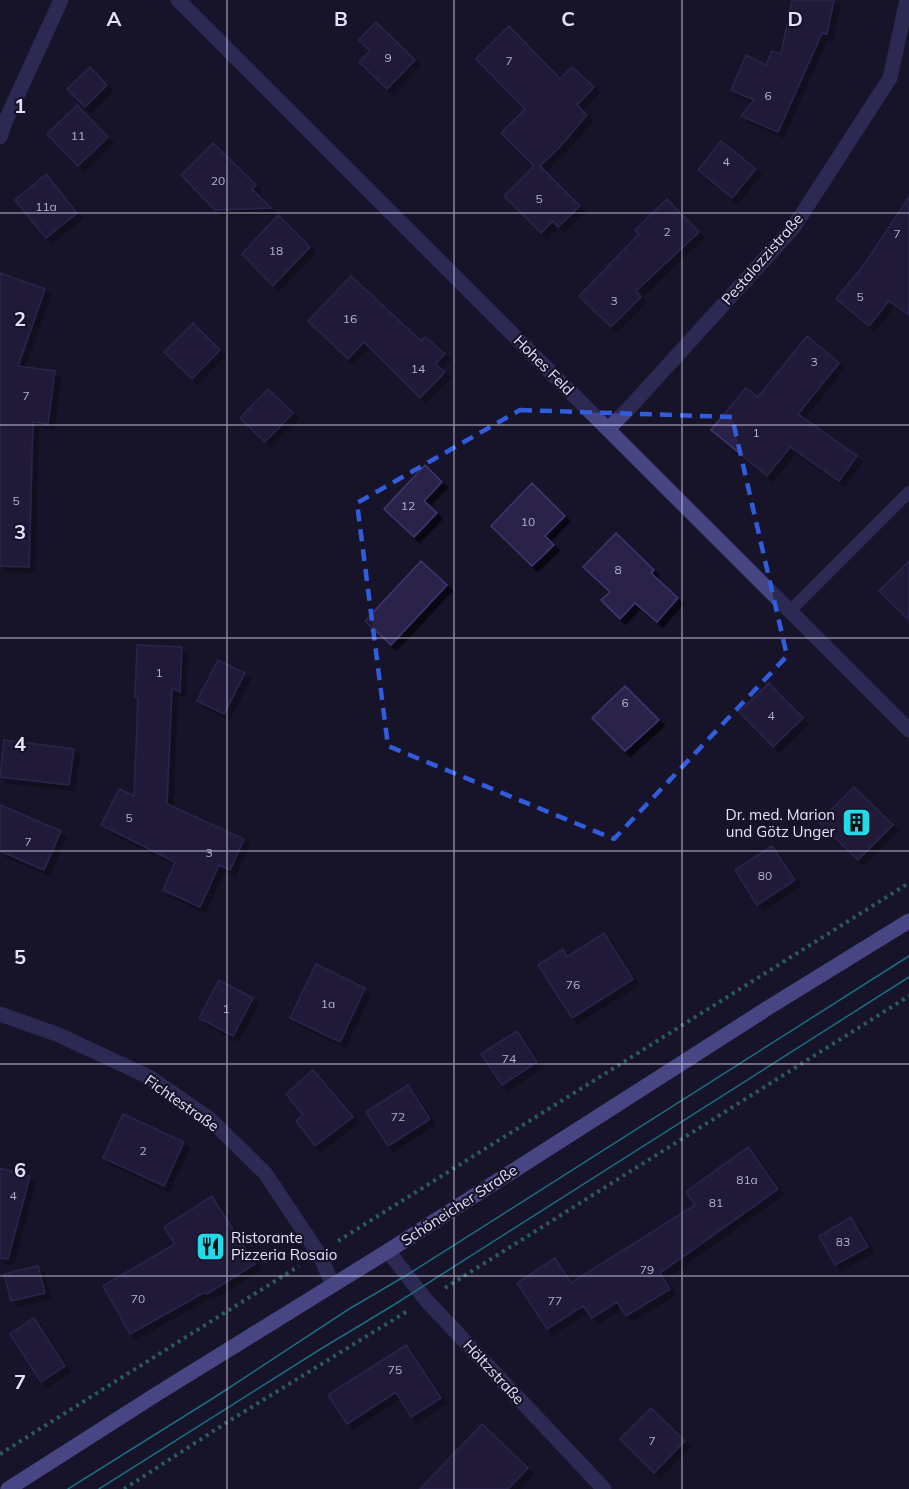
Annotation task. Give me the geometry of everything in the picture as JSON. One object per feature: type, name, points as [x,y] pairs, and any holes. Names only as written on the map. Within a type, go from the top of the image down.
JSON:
[{"type":"main road","name":"Schöneicher Straße","points":[[8,1489],[909,921]]},
{"type":"street","points":[[0,137],[61,0]]},
{"type":"street","name":"Hohes Feld","points":[[178,0],[909,730]]},
{"type":"street","name":"Pestalozzistraße","points":[[608,429],[794,228],[890,78],[907,0]]},
{"type":"street","name":"Fichtestraße","points":[[0,1014],[59,1035],[149,1077],[211,1120],[266,1173],[319,1254],[333,1285]]},
{"type":"street","name":"Höltzstraße","points":[[388,1251],[426,1300],[604,1489]]},
{"type":"lane","points":[[790,611],[909,492]]},
{"type":"path","points":[[0,1454],[909,883]]},
{"type":"path","points":[[124,1489],[909,996]]},
{"type":"highlighted area","points":[[520,410],[732,417],[787,656],[614,839],[388,746],[357,503]]},
{"type":"building","points":[[792,0],[834,0],[827,34],[822,33],[778,132],[741,116],[754,100],[731,90],[746,55],[766,65],[772,51],[781,54]]},
{"type":"building","points":[[376,22],[415,60],[387,89],[359,62],[370,51],[359,40]]},
{"type":"building","points":[[509,26],[560,79],[572,67],[594,87],[577,105],[587,115],[540,166],[580,206],[558,227],[553,221],[541,233],[504,196],[534,166],[501,133],[525,109],[476,59]]},
{"type":"building","points":[[90,67],[107,85],[85,107],[67,89]]},
{"type":"building","points":[[77,105],[108,137],[78,166],[47,134]]},
{"type":"building","points":[[721,141],[756,169],[732,198],[698,170]]},
{"type":"building","points":[[213,143],[256,185],[252,189],[271,208],[215,210],[181,175]]},
{"type":"building","points":[[46,174],[77,213],[46,238],[15,200]]},
{"type":"building","points":[[909,197],[909,315],[889,301],[869,326],[836,299],[866,262]]},
{"type":"building","points":[[667,199],[699,232],[636,291],[641,297],[611,327],[579,296],[639,234],[635,230]]},
{"type":"building","points":[[278,215],[310,247],[273,286],[242,254]]},
{"type":"building","points":[[0,273],[45,289],[18,366],[55,371],[48,424],[33,422],[29,567],[0,566]]},
{"type":"building","points":[[351,276],[421,341],[425,337],[445,354],[435,364],[445,372],[420,398],[364,342],[348,359],[308,321]]},
{"type":"building","points":[[193,323],[220,350],[192,379],[164,352]]},
{"type":"building","points":[[807,336],[839,363],[798,414],[857,456],[839,481],[790,447],[767,476],[711,430],[746,388],[758,397]]},
{"type":"building","points":[[268,389],[293,413],[265,442],[240,418]]},
{"type":"building","points":[[425,465],[442,482],[424,501],[437,513],[414,537],[384,509]]},
{"type":"building","points":[[532,483],[565,516],[545,536],[554,545],[532,566],[491,526]]},
{"type":"building","points":[[616,533],[654,570],[651,573],[678,598],[657,622],[635,603],[620,619],[601,600],[610,592],[583,567]]},
{"type":"building","points":[[421,561],[447,585],[391,645],[365,621]]},
{"type":"building","points":[[909,561],[909,620],[879,591]]},
{"type":"building","points":[[137,645],[182,647],[180,692],[172,688],[167,804],[244,839],[230,870],[219,865],[200,907],[163,890],[175,862],[101,825],[119,789],[134,796],[138,698],[135,697]]},
{"type":"building","points":[[218,660],[245,673],[224,714],[197,701]]},
{"type":"building","points":[[769,683],[803,718],[773,747],[739,712]]},
{"type":"building","points":[[625,686],[659,720],[625,751],[592,718]]},
{"type":"building","points":[[4,740],[74,749],[69,785],[0,777]]},
{"type":"building","name":"Dr. med. Marion und Götz Unger","points":[[854,787],[893,825],[858,860],[819,822]]},
{"type":"building","points":[[0,805],[61,831],[44,870],[0,851]]},
{"type":"building","points":[[772,846],[795,880],[757,905],[735,870]]},
{"type":"building","points":[[604,933],[633,979],[572,1018],[538,965],[563,949],[567,957]]},
{"type":"building","points":[[316,964],[365,988],[340,1042],[290,1018]]},
{"type":"building","points":[[219,980],[253,998],[233,1036],[199,1018]]},
{"type":"building","points":[[517,1031],[537,1062],[502,1085],[481,1054]]},
{"type":"building","points":[[313,1070],[353,1117],[315,1146],[296,1121],[303,1115],[286,1094]]},
{"type":"building","points":[[408,1085],[430,1119],[388,1146],[366,1112]]},
{"type":"building","points":[[123,1114],[184,1142],[164,1186],[103,1158]]},
{"type":"building","points":[[748,1147],[778,1189],[660,1273],[670,1289],[626,1316],[617,1302],[592,1318],[583,1306],[547,1329],[517,1283],[555,1258],[571,1283],[695,1205],[686,1192]]},
{"type":"building","points":[[0,1168],[30,1176],[8,1259],[0,1258]]},
{"type":"building","points":[[212,1196],[255,1264],[207,1294],[205,1292],[130,1334],[103,1286],[175,1244],[164,1227]]},
{"type":"building","points":[[851,1217],[868,1247],[835,1265],[819,1236]]},
{"type":"building","points":[[38,1266],[45,1293],[11,1301],[4,1274]]},
{"type":"building","points":[[34,1318],[65,1366],[41,1382],[10,1334]]},
{"type":"building","points":[[406,1345],[441,1398],[411,1417],[396,1392],[347,1424],[328,1395]]},
{"type":"building","points":[[651,1408],[685,1441],[654,1473],[620,1439]]},
{"type":"building","points":[[482,1424],[528,1468],[508,1489],[420,1489]]},
{"type":"tram line","points":[[68,1489],[909,956]]},
{"type":"tram line","points":[[99,1489],[392,1306],[909,977]]},
{"type":"place","name":"Dr. med. Marion und Götz Unger","points":[[856,823]]},
{"type":"place","name":"Ristorante Pizzeria Rosaio","points":[[210,1246]]}]
